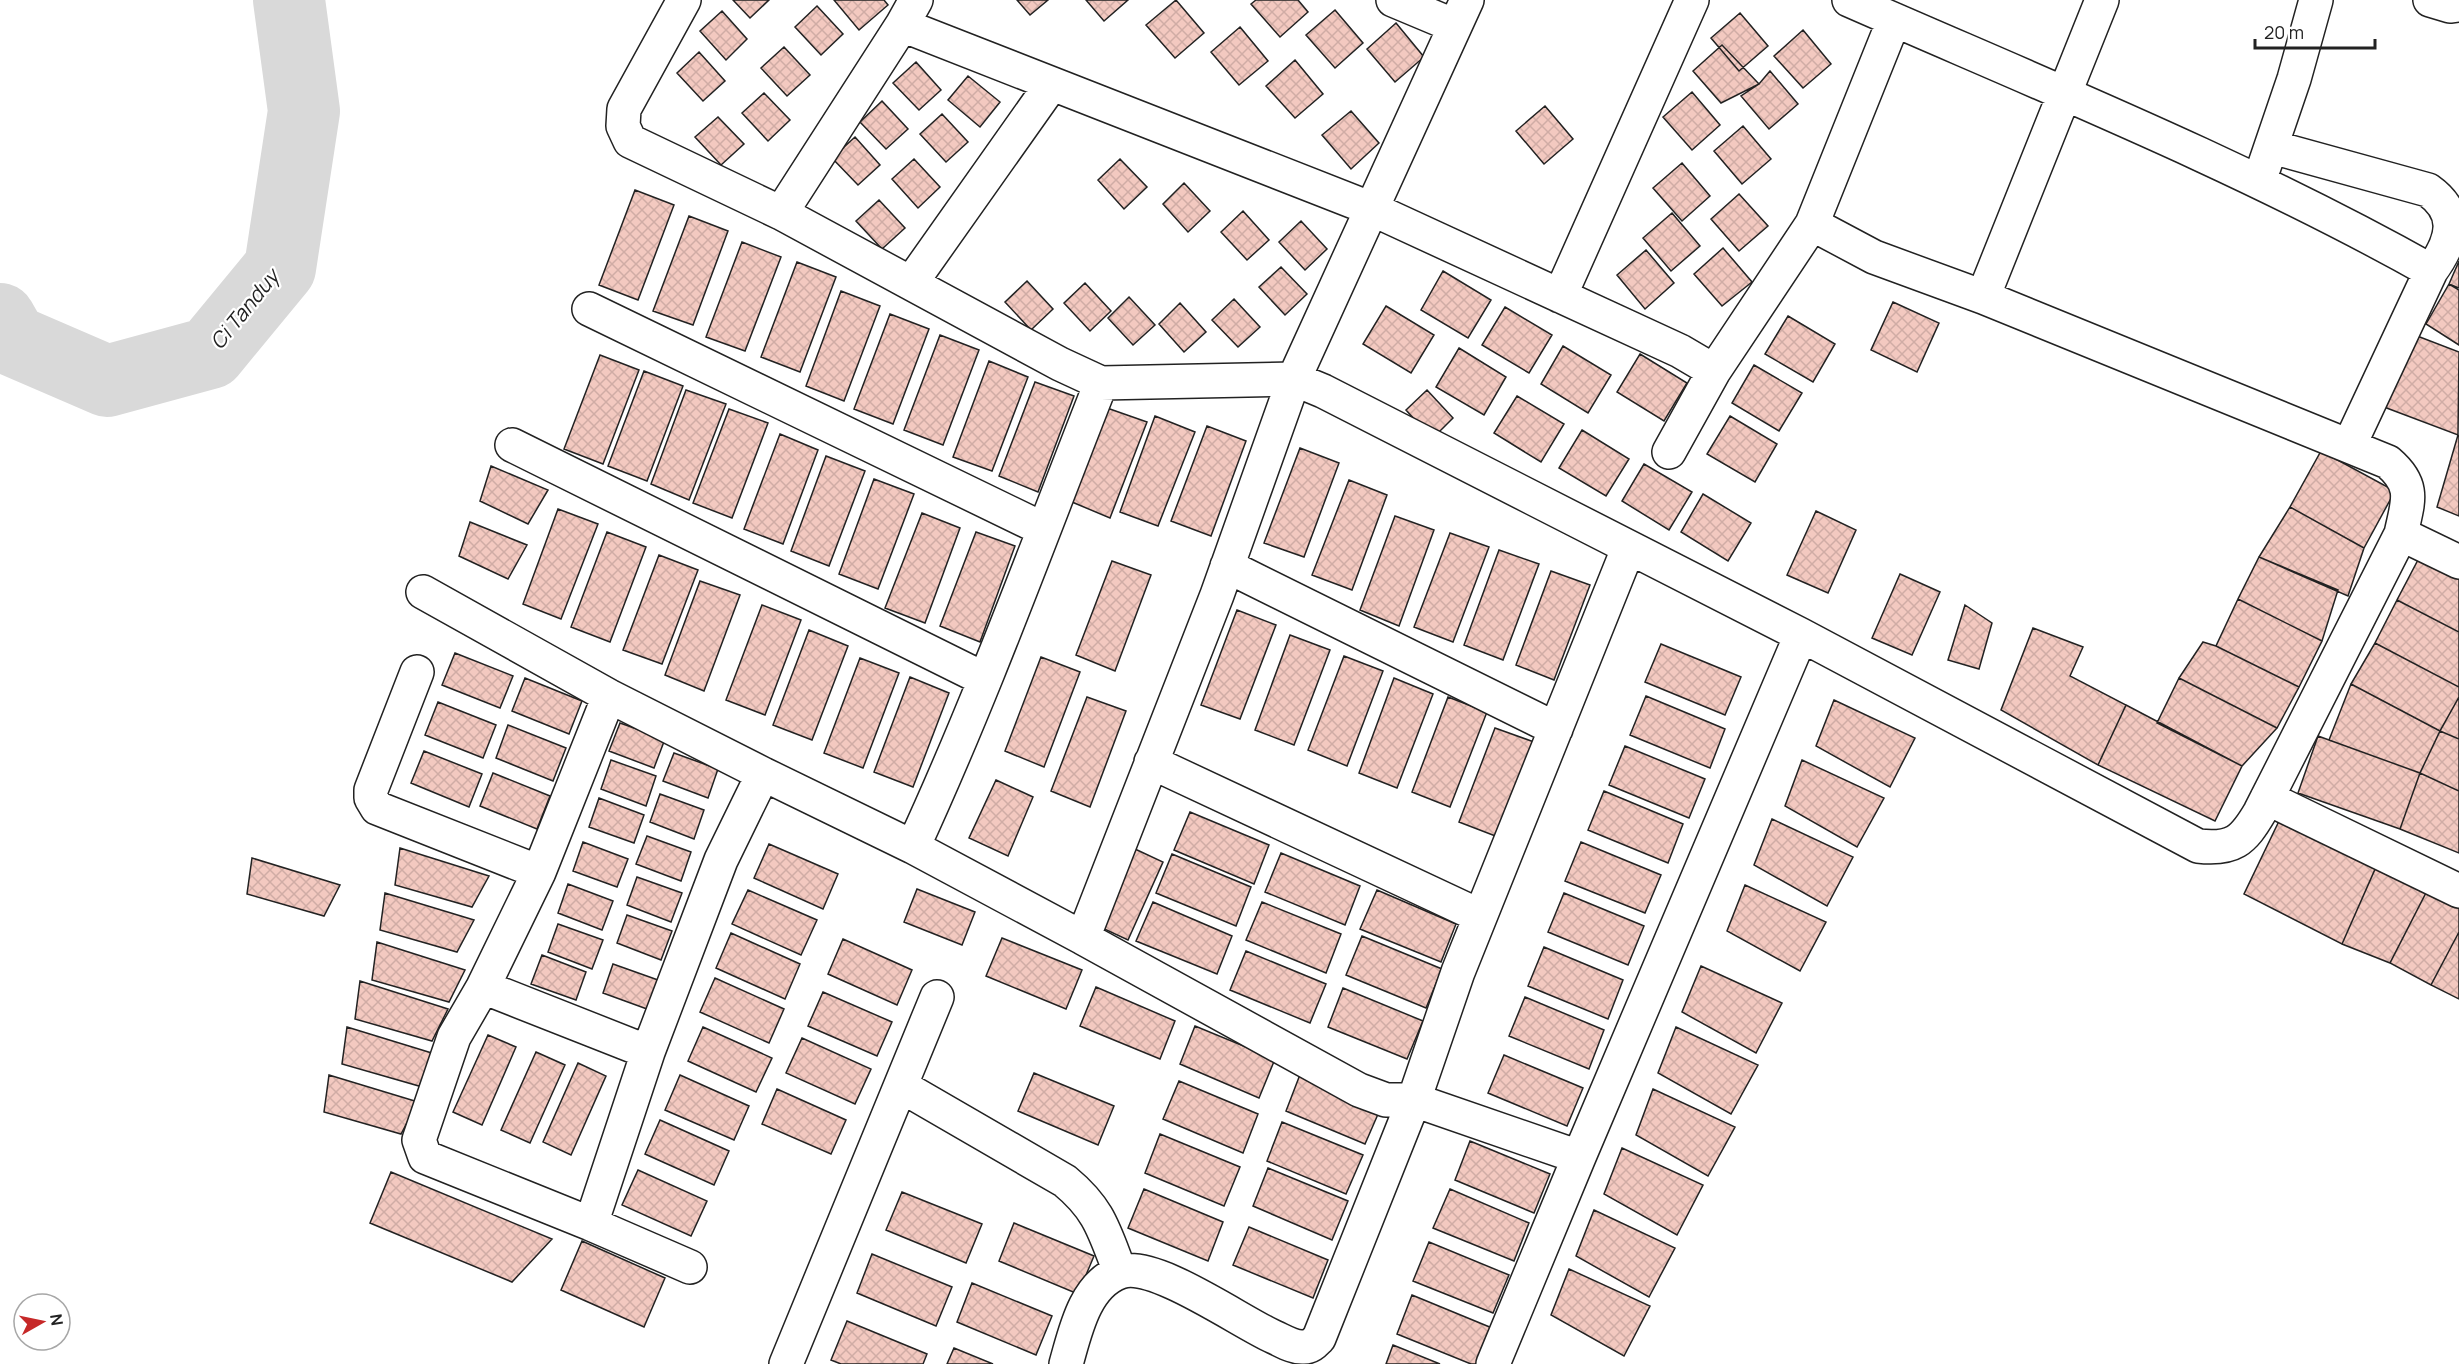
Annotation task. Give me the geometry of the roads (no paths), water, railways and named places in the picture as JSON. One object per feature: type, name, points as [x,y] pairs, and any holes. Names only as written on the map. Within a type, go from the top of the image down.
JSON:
[{"type":"street","points":[[684,0],[624,109],[623,126],[630,141],[781,213],[1060,364],[1101,383],[1294,379],[1323,391],[1628,549],[1802,635],[2198,846],[2229,846],[2241,839],[2267,798],[2401,534],[2408,489],[2403,475],[2388,462],[1983,297],[1875,257],[1812,224]]},
{"type":"street","points":[[1083,938],[1227,566],[1294,379],[1461,13],[1393,0]]},
{"type":"street","points":[[1560,296],[1692,0]]},
{"type":"street","points":[[1849,0],[2258,180],[2367,235],[2431,271]]},
{"type":"street","points":[[1983,297],[2102,0]]},
{"type":"street","points":[[2258,180],[2272,147],[2294,79],[2316,0]]},
{"type":"street","points":[[2430,0],[2450,6],[2459,5]]},
{"type":"street","points":[[781,213],[909,12],[1051,85],[1372,209],[1680,351],[1714,371]]},
{"type":"street","points":[[1669,452],[1714,371],[1812,224],[1894,20]]},
{"type":"street","points":[[911,283],[1051,85]]},
{"type":"street","points":[[2272,147],[2428,190],[2444,197],[2454,207],[2458,222],[2457,236],[2431,271],[2349,446]]},
{"type":"street","points":[[589,309],[1043,529]]},
{"type":"street","points":[[913,847],[1025,585],[1043,529],[1101,383]]},
{"type":"street","points":[[512,445],[984,679]]},
{"type":"street","points":[[2401,534],[2459,562]]},
{"type":"street","points":[[1066,1364],[1079,1318],[1090,1299],[1105,1281],[1120,1272],[1137,1270],[1159,1276],[1253,1328],[1297,1347],[1313,1344],[1319,1338],[1414,1100],[1480,916],[1628,549]]},
{"type":"street","points":[[1227,566],[1556,729]]},
{"type":"street","points":[[423,592],[609,696],[913,847],[1359,1090],[1386,1100],[1414,1100],[1579,1157]]},
{"type":"street","points":[[1493,1364],[1802,635]]},
{"type":"street","points":[[417,672],[371,790],[373,804],[377,808],[539,872]]},
{"type":"street","points":[[609,696],[539,872],[483,987],[454,1037],[419,1140],[421,1153],[425,1157],[690,1267]]},
{"type":"street","points":[[1151,762],[1480,916]]},
{"type":"street","points":[[591,1224],[648,1052],[721,860],[762,774]]},
{"type":"street","points":[[2267,798],[2459,891]]},
{"type":"street","points":[[483,987],[648,1052]]},
{"type":"street","points":[[786,1364],[937,997]]},
{"type":"street","points":[[901,1086],[1065,1181],[1082,1195],[1094,1209],[1120,1272]]},
{"type":"waterway","name":"Ci Tanduy","points":[[0,319],[12,340],[107,381],[210,353],[280,268],[304,111],[289,0]]}]
